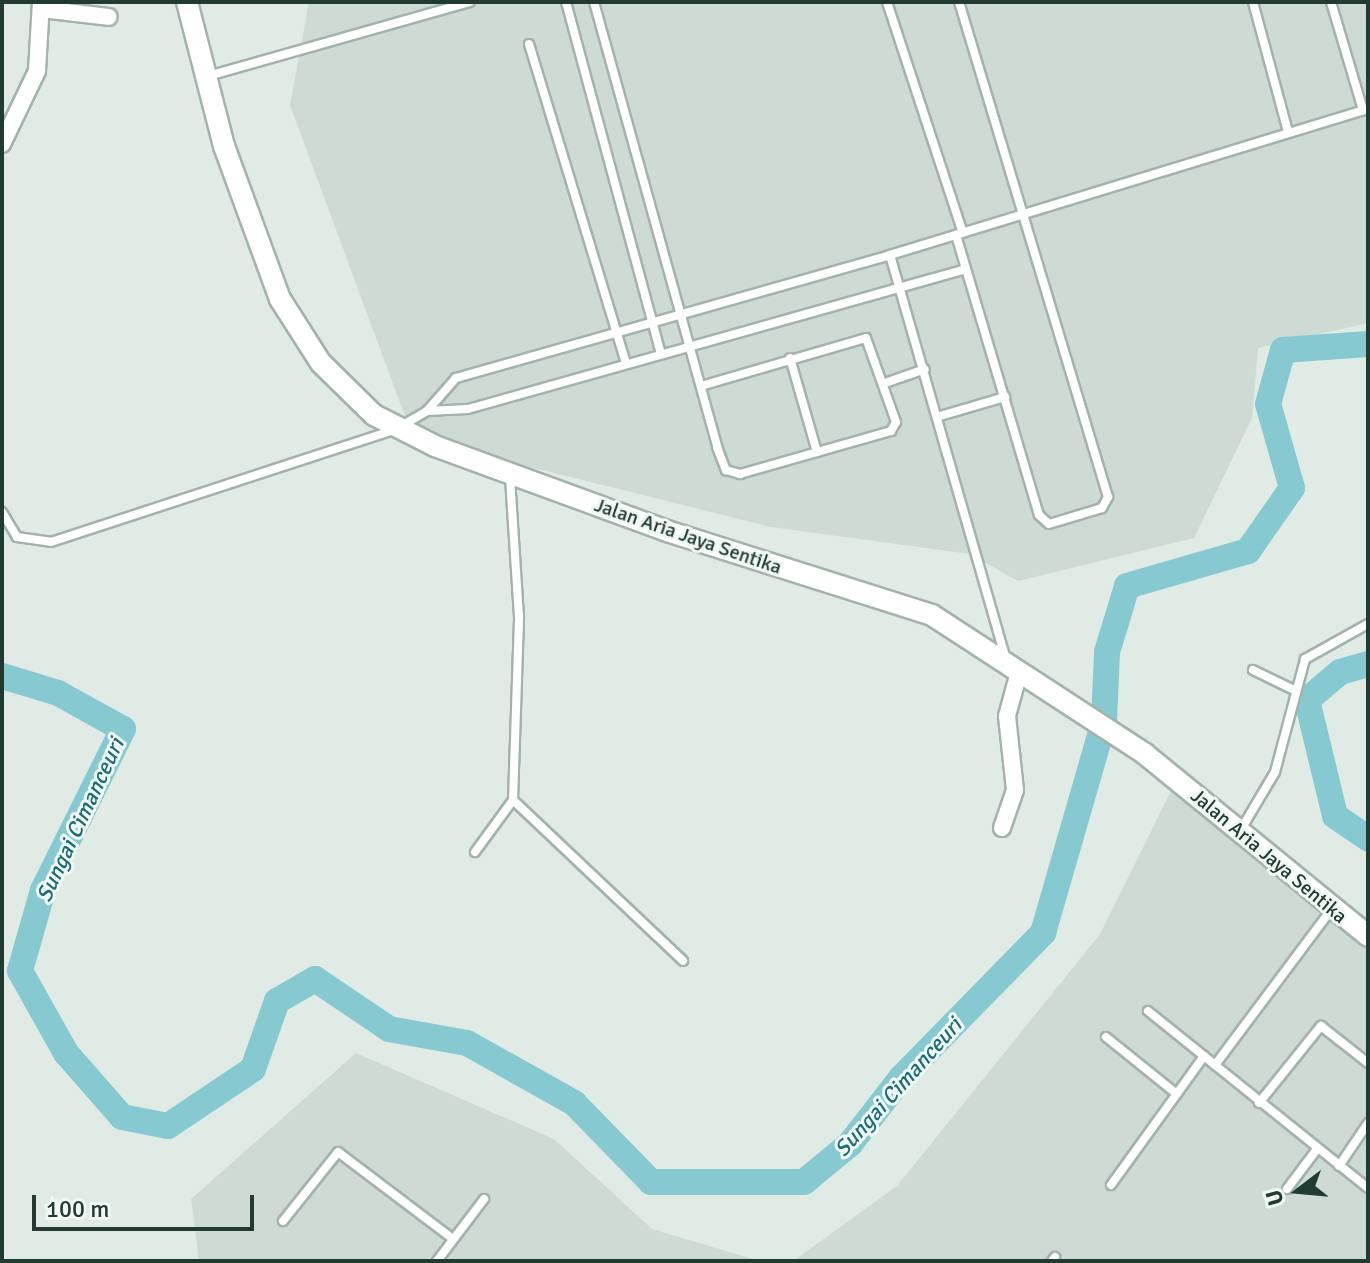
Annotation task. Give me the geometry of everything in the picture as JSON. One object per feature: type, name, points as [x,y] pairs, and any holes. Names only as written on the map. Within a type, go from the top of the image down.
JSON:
[{"type":"street","name":"Jalan Aria Jaya Sentika","points":[[187,2],[253,237],[280,299],[321,363],[396,429],[510,468],[742,556],[881,595],[932,615],[1145,754],[1331,910],[1368,936]]},
{"type":"street","points":[[2,144],[37,71],[41,6],[109,17]]},
{"type":"street","points":[[1002,828],[1015,790],[1007,716],[1013,668]]},
{"type":"lane","points":[[207,76],[470,2]]},
{"type":"lane","points":[[566,2],[661,353]]},
{"type":"lane","points":[[594,2],[685,315],[701,386],[726,470],[740,474],[891,431],[896,422],[885,383],[866,338],[701,386]]},
{"type":"lane","points":[[887,2],[960,234],[966,269],[1043,521],[1107,504],[959,2]]},
{"type":"lane","points":[[1253,2],[1288,132]]},
{"type":"lane","points":[[2,512],[17,537],[51,542],[396,429],[427,411],[456,378],[653,325],[1366,110],[1331,2]]},
{"type":"lane","points":[[529,44],[626,364]]},
{"type":"lane","points":[[890,255],[1013,668]]},
{"type":"lane","points":[[427,411],[468,409],[966,269]]},
{"type":"lane","points":[[790,358],[817,452]]},
{"type":"lane","points":[[885,383],[925,369]]},
{"type":"lane","points":[[940,416],[1005,397]]},
{"type":"lane","points":[[475,852],[513,800],[519,617],[510,468]]},
{"type":"lane","points":[[1240,831],[1275,772],[1294,690],[1305,659],[1368,624]]},
{"type":"lane","points":[[1253,670],[1294,690]]},
{"type":"lane","points":[[513,800],[683,961]]},
{"type":"lane","points":[[1215,1065],[1331,910]]},
{"type":"lane","points":[[1148,1011],[1368,1188]]},
{"type":"lane","points":[[1259,1103],[1321,1026],[1368,1063]]},
{"type":"lane","points":[[1106,1037],[1177,1094]]},
{"type":"lane","points":[[1111,1185],[1204,1056]]},
{"type":"lane","points":[[1339,1166],[1368,1123]]},
{"type":"lane","points":[[1287,1189],[1317,1149]]},
{"type":"lane","points":[[283,1221],[338,1152],[453,1239]]},
{"type":"lane","points":[[437,1261],[484,1199]]},
{"type":"shaded area","points":[[309,2],[1368,2],[1368,323],[1258,348],[1252,418],[1194,538],[1018,581],[970,554],[771,527],[413,438],[290,105]]},
{"type":"shaded area","points":[[1175,783],[1368,946],[1368,1261],[793,1261],[897,1186],[1100,934]]},
{"type":"shaded area","points":[[356,1053],[554,1139],[652,1229],[760,1261],[199,1261],[191,1199]]},
{"type":"waterway","name":"Sungai Cimanceuri","points":[[2,676],[58,693],[123,729],[43,890],[20,971],[66,1053],[122,1117],[168,1126],[253,1069],[277,1001],[315,979],[389,1029],[467,1043],[574,1103],[651,1182],[804,1182],[850,1144],[902,1077],[1043,933],[1104,721],[1107,652],[1127,586],[1248,551],[1292,488],[1268,404],[1283,350],[1368,344]]},
{"type":"waterway","name":"Sungai Cimanceuri","points":[[1368,664],[1340,672],[1307,700],[1335,816],[1368,838]]}]
